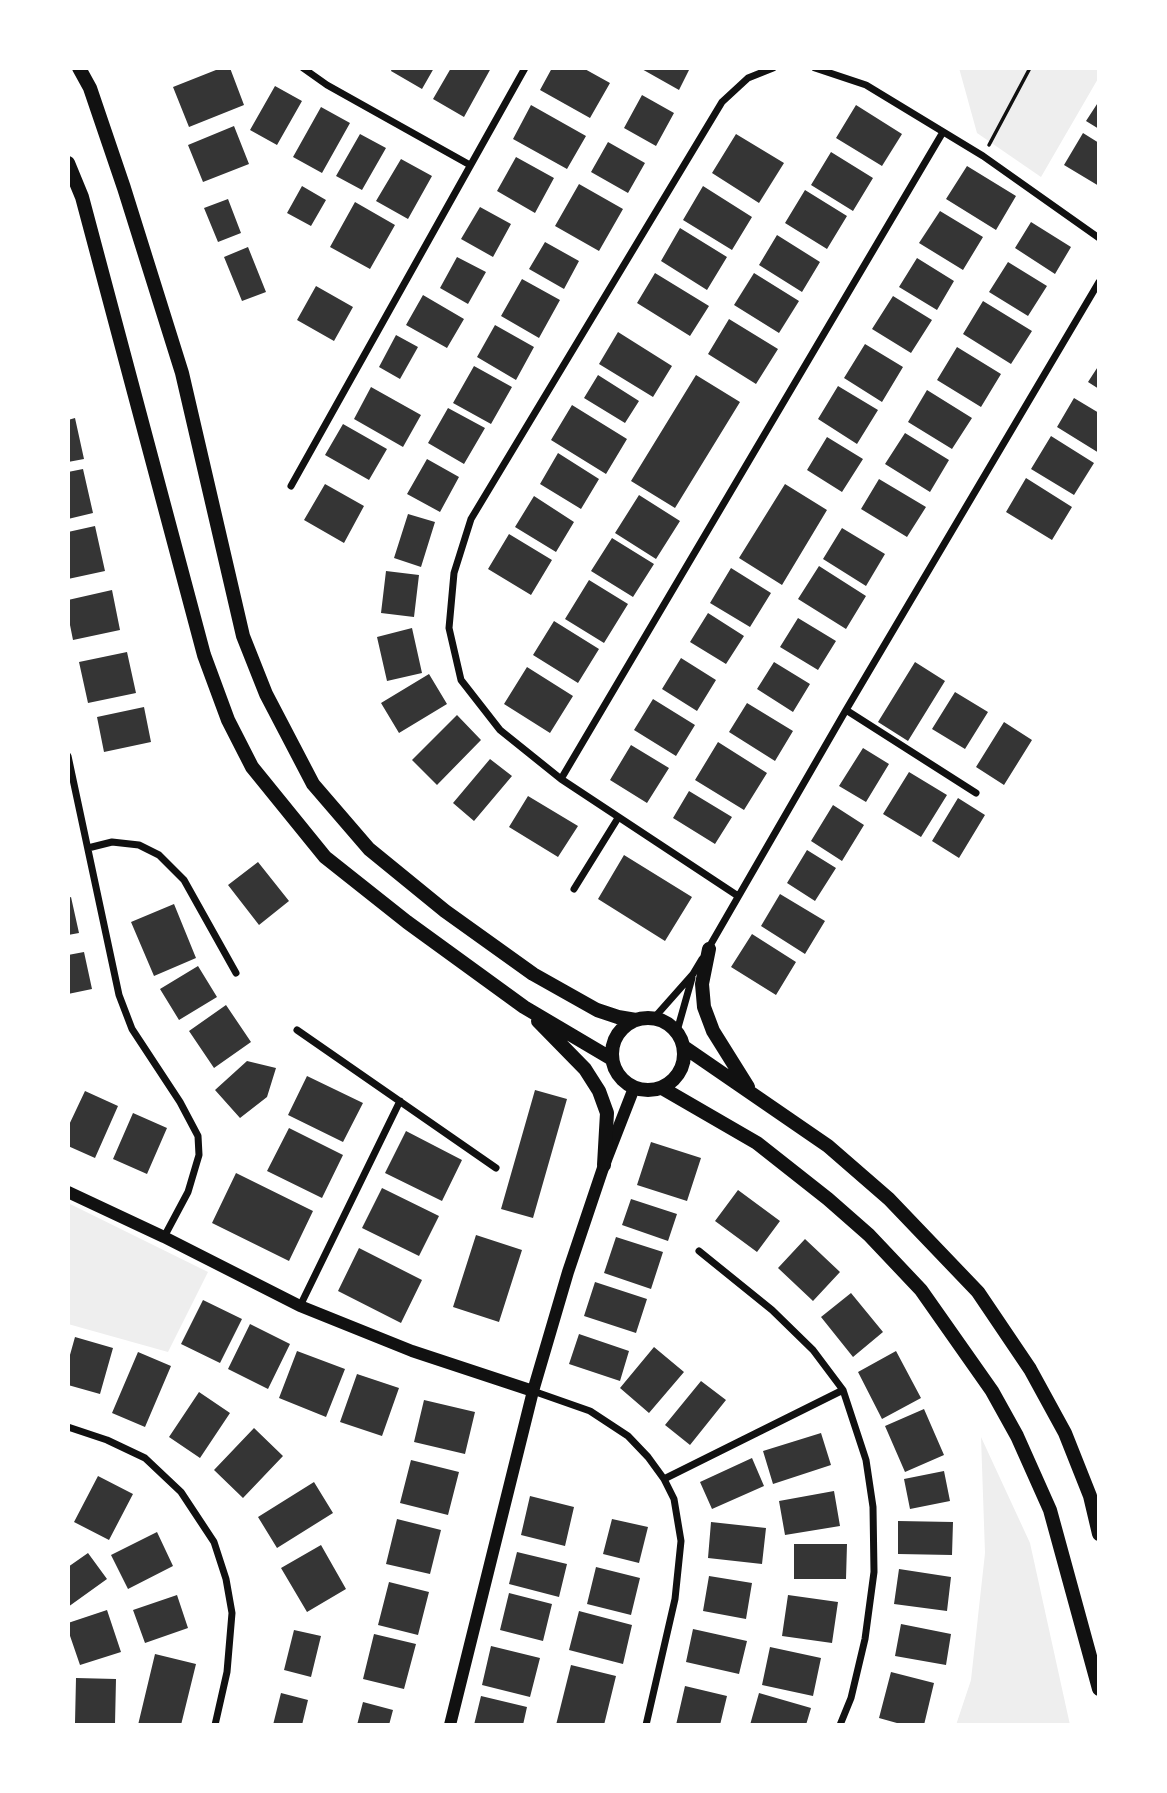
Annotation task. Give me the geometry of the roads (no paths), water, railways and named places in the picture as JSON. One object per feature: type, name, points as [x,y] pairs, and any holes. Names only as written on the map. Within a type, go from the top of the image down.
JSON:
[{"type":"main road","points":[[79,68],[90,88],[124,188],[182,373],[243,636],[266,694],[313,784],[369,849],[445,911],[533,974],[597,1010],[636,1020],[654,1018],[677,1031],[684,1047],[682,1066],[671,1083],[662,1088],[644,1091],[634,1088],[619,1077],[612,1059],[612,1046],[617,1035],[625,1026],[636,1020]]},
{"type":"main road","points":[[68,163],[82,197],[204,654],[228,720],[252,767],[325,857],[407,922],[524,1007],[612,1059]]},
{"type":"main road","points":[[709,949],[702,984],[704,1007],[722,1047],[753,1094]]},
{"type":"main road","points":[[524,1007],[584,1069],[599,1091],[607,1113],[604,1165]]},
{"type":"main road","points":[[684,1047],[828,1146],[889,1199],[978,1292],[1030,1369],[1065,1433],[1090,1496],[1099,1534]]},
{"type":"main road","points":[[662,1088],[757,1143],[869,1235],[921,1290],[992,1391],[1017,1436],[1050,1510],[1099,1689]]},
{"type":"street","points":[[303,68],[327,85],[470,165]]},
{"type":"street","points":[[290,486],[524,68]]},
{"type":"street","points":[[738,896],[561,779],[500,730],[461,680],[449,628],[458,562],[471,519],[722,102],[748,78],[773,68]]},
{"type":"street","points":[[815,68],[866,85],[983,156],[1099,238]]},
{"type":"street","points":[[561,779],[943,132]]},
{"type":"street","points":[[654,1018],[693,974],[709,949],[846,710],[1099,282]]},
{"type":"street","points":[[846,710],[976,793]]},
{"type":"street","points":[[68,756],[119,995],[132,1029],[180,1102],[198,1136],[200,1155],[188,1192],[164,1237]]},
{"type":"street","points":[[574,889],[618,818]]},
{"type":"street","points":[[88,848],[112,842],[139,845],[159,855],[184,880],[236,972]]},
{"type":"street","points":[[677,1031],[693,974]]},
{"type":"street","points":[[297,1030],[496,1168]]},
{"type":"street","points":[[450,1725],[533,1391],[568,1272],[604,1165],[634,1088]]},
{"type":"street","points":[[300,1306],[400,1101]]},
{"type":"street","points":[[68,1192],[300,1306],[412,1351],[590,1412],[628,1436],[664,1479],[674,1499],[678,1521],[679,1560],[675,1599],[646,1725]]},
{"type":"street","points":[[699,1251],[772,1310],[805,1342],[842,1390],[866,1460],[873,1507],[874,1572],[865,1639],[851,1698],[840,1725]]},
{"type":"street","points":[[664,1479],[842,1390]]},
{"type":"street","points":[[68,1427],[107,1440],[145,1458],[181,1492],[214,1542],[226,1578],[232,1614],[227,1672],[215,1725]]}]
